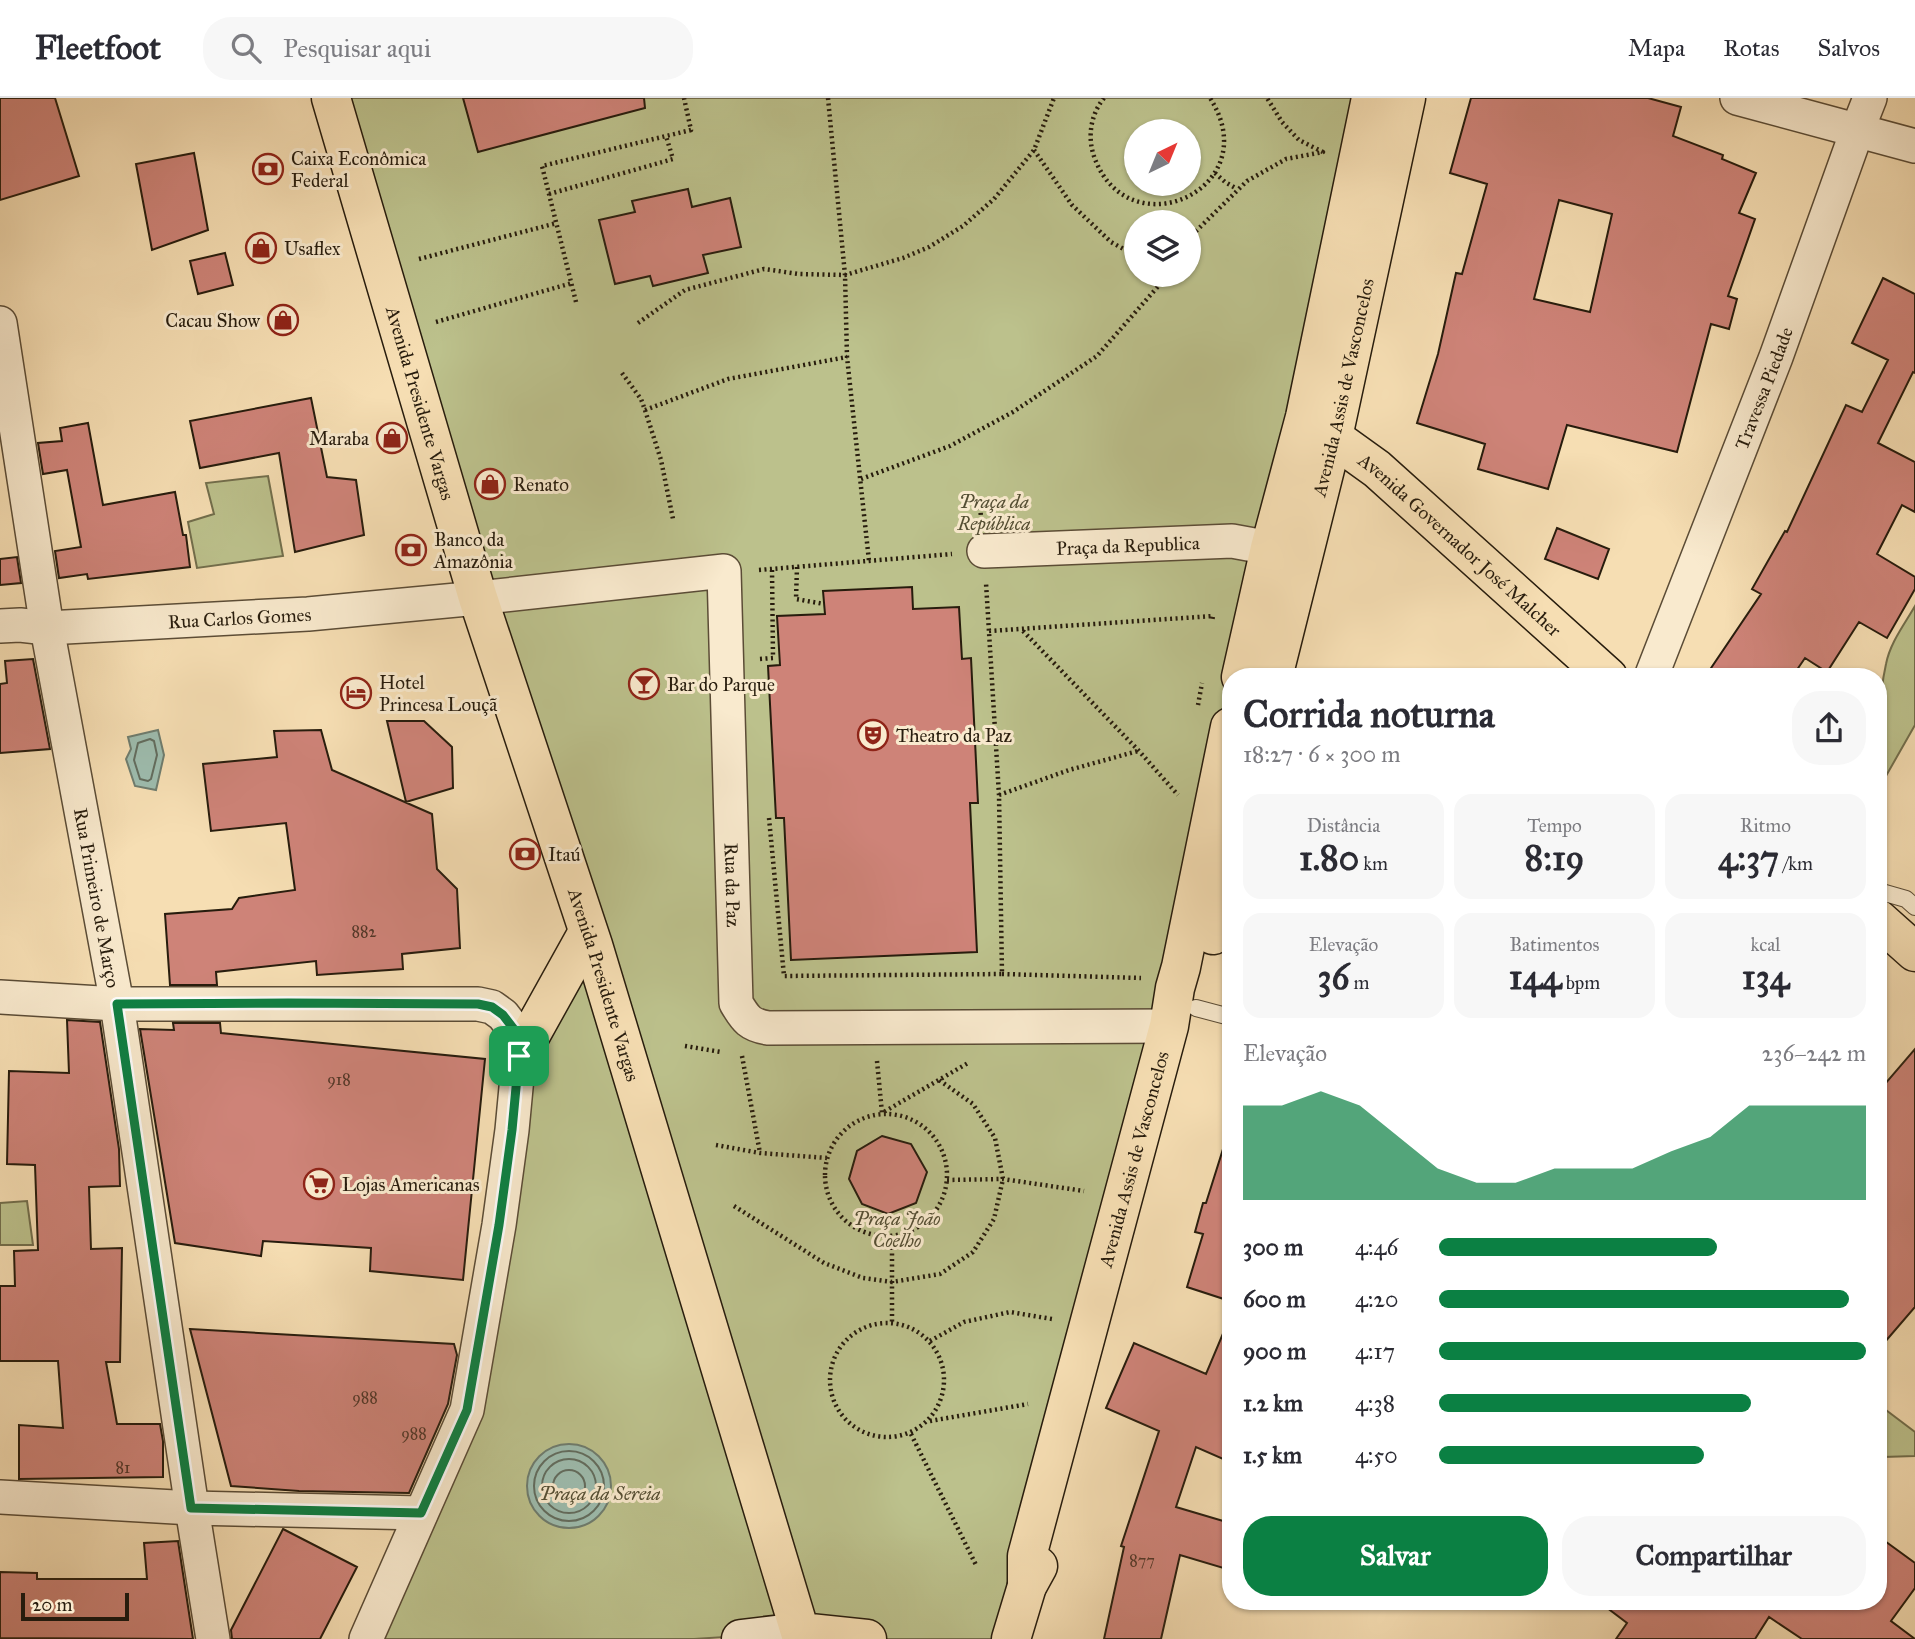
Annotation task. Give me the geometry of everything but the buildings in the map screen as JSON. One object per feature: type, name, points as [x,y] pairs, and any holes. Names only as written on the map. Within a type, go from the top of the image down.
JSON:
[{"type":"main road","name":"Avenida Presidente Vargas","points":[[331,98],[478,598],[588,932],[799,1635]]},
{"type":"main road","name":"Avenida Assis de Vasconcelos","points":[[1275,668],[1319,427],[1371,98]]},
{"type":"main road","name":"Avenida Assis de Vasconcelos","points":[[1243,668],[1270,548],[1319,427],[1406,98]]},
{"type":"main road","name":"Avenida Governador José Malcher","points":[[1319,427],[1377,469],[1598,668]]},
{"type":"main road","name":"Avenida Assis de Vasconcelos","points":[[1198,1017],[1175,988],[1222,766]]},
{"type":"main road","name":"Avenida Assis de Vasconcelos","points":[[1011,1639],[1027,1586],[1042,1557],[1198,1017],[1222,901]]},
{"type":"main road","points":[[1887,927],[1915,952]]},
{"type":"main road","points":[[519,1056],[588,932]]},
{"type":"main road","points":[[741,1639],[799,1635],[867,1639]]},
{"type":"street","points":[[1737,98],[1915,146]]},
{"type":"street","name":"Travessa Piedade","points":[[1655,668],[1776,357],[1870,98]]},
{"type":"street","name":"Rua Primeiro de Março","points":[[0,323],[47,628],[117,1004],[191,1508],[214,1639]]},
{"type":"street","name":"Praça da Republica","points":[[984,551],[1232,541],[1270,548]]},
{"type":"street","points":[[478,598],[724,571]]},
{"type":"street","name":"Rua da Paz","points":[[724,571],[736,1003],[753,1026],[794,1029],[1198,1017]]},
{"type":"street","name":"Rua Carlos Gomes","points":[[0,626],[47,628],[308,614],[478,598]]},
{"type":"street","points":[[0,997],[117,1004],[478,1004],[492,1007],[503,1015],[513,1028],[519,1056],[512,1130],[499,1225],[467,1410],[366,1639]]},
{"type":"street","points":[[0,1496],[191,1508],[421,1513]]},
{"type":"lane","points":[[1887,894],[1906,899],[1915,907]]},
{"type":"path","points":[[576,302],[542,166],[691,130],[684,98]]},
{"type":"path","points":[[828,98],[845,275],[847,357],[869,561]]},
{"type":"path","points":[[638,323],[685,290],[764,269],[799,274],[845,275],[929,247],[963,226],[994,198],[1034,150],[1054,98]]},
{"type":"path","points":[[1104,98],[1098,106],[1091,127],[1092,150],[1100,172],[1115,189],[1134,201],[1157,205],[1180,201],[1199,190],[1215,173],[1223,154],[1224,132],[1219,112],[1210,98]]},
{"type":"path","points":[[1201,226],[1247,181],[1286,159],[1323,152],[1299,140],[1282,122],[1267,98]]},
{"type":"path","points":[[550,194],[673,159],[666,136]]},
{"type":"path","points":[[1034,150],[1072,205],[1111,242],[1124,249]]},
{"type":"path","points":[[1215,173],[1237,189]]},
{"type":"path","points":[[419,259],[556,223]]},
{"type":"path","points":[[436,322],[572,283]]},
{"type":"path","points":[[861,479],[950,446],[1013,412],[1097,356],[1157,287]]},
{"type":"path","points":[[645,410],[728,379],[847,357]]},
{"type":"path","points":[[622,373],[645,410],[661,460],[673,519]]},
{"type":"path","points":[[980,502],[999,795],[1002,974]]},
{"type":"path","points":[[724,571],[772,570],[984,551]]},
{"type":"path","points":[[797,567],[796,599],[824,604]]},
{"type":"path","points":[[760,659],[773,658],[772,570]]},
{"type":"path","points":[[989,631],[1213,616],[1211,629]]},
{"type":"path","points":[[1023,630],[1183,800],[1185,787]]},
{"type":"path","points":[[1198,708],[1202,682]]},
{"type":"path","points":[[999,795],[1069,770],[1139,751]]},
{"type":"path","points":[[768,807],[784,976],[1002,974],[1154,978]]},
{"type":"path","points":[[685,1046],[721,1052]]},
{"type":"path","points":[[877,1051],[881,1113]]},
{"type":"path","points":[[741,1052],[761,1153]]},
{"type":"path","points":[[881,1113],[906,1117],[928,1130],[943,1150],[948,1175],[944,1197],[932,1216],[914,1231],[892,1237],[869,1234],[848,1223],[833,1205],[825,1181],[827,1158],[838,1136],[858,1121],[881,1113],[970,1062]]},
{"type":"path","points":[[734,1206],[824,1263],[863,1278],[892,1282],[940,1274],[973,1252],[995,1219],[1003,1179],[995,1138],[981,1115],[973,1104],[939,1080]]},
{"type":"path","points":[[716,1145],[761,1153],[827,1158]]},
{"type":"path","points":[[947,1180],[1003,1179],[1084,1191]]},
{"type":"path","points":[[892,1237],[892,1322]]},
{"type":"path","points":[[930,1341],[964,1322],[1010,1312],[1052,1319]]},
{"type":"path","points":[[892,1322],[912,1328],[930,1341],[941,1359],[945,1381],[941,1402],[929,1421],[911,1434],[890,1438],[868,1435],[847,1422],[832,1401],[829,1377],[836,1353],[852,1334],[871,1325],[892,1322]]},
{"type":"path","points":[[929,1421],[1031,1404]]},
{"type":"path","points":[[911,1434],[977,1567]]},
{"type":"green space","points":[[331,98],[1371,98],[1232,668],[1222,668],[1222,760],[1011,1639],[867,1639],[800,1632],[694,1639],[381,1639],[434,1516],[534,1055],[587,973]]},
{"type":"green space","points":[[268,476],[283,556],[197,568],[188,522],[214,514],[206,483]]},
{"type":"green space","points":[[1915,606],[1915,725],[1887,774],[1885,668],[1894,641]]},
{"type":"green space","points":[[27,1201],[33,1245],[0,1245],[0,1203]]},
{"type":"green space","points":[[1887,1411],[1915,1432],[1915,1456],[1887,1457]]},
{"type":"water","points":[[158,730],[164,755],[156,790],[135,786],[126,759],[131,749],[128,737]]},
{"type":"water","points":[[561,1444],[577,1444],[593,1451],[604,1462],[611,1478],[608,1502],[599,1516],[577,1528],[561,1528],[545,1521],[534,1510],[527,1494],[527,1478],[534,1462],[545,1451]]},
{"type":"place","name":"Caixa Econômica Federal","points":[[268,169]]},
{"type":"place","name":"Usaflex","points":[[261,248]]},
{"type":"place","name":"Cacau Show","points":[[283,320]]},
{"type":"place","name":"Maraba","points":[[392,438]]},
{"type":"place","name":"Renato","points":[[490,484]]},
{"type":"place","name":"Banco da Amazônia","points":[[411,550]]},
{"type":"place","name":"Bar do Parque","points":[[644,684]]},
{"type":"place","name":"Hotel Princesa Louçã","points":[[356,693]]},
{"type":"place","name":"Theatro da Paz","points":[[873,735]]},
{"type":"place","name":"Itaú","points":[[525,854]]},
{"type":"place","name":"Lojas Americanas","points":[[319,1184]]},
{"type":"route","points":[[117,1004],[478,1004],[492,1007],[503,1015],[513,1028],[519,1056],[499,1225],[467,1410],[421,1513],[191,1508],[117,1004]]},
{"type":"park label","name":"Praça da República","points":[[994,512]]},
{"type":"park label","name":"Praça João Coelho","points":[[897,1229]]},
{"type":"park label","name":"Praça da Sereia","points":[[600,1493]]}]
